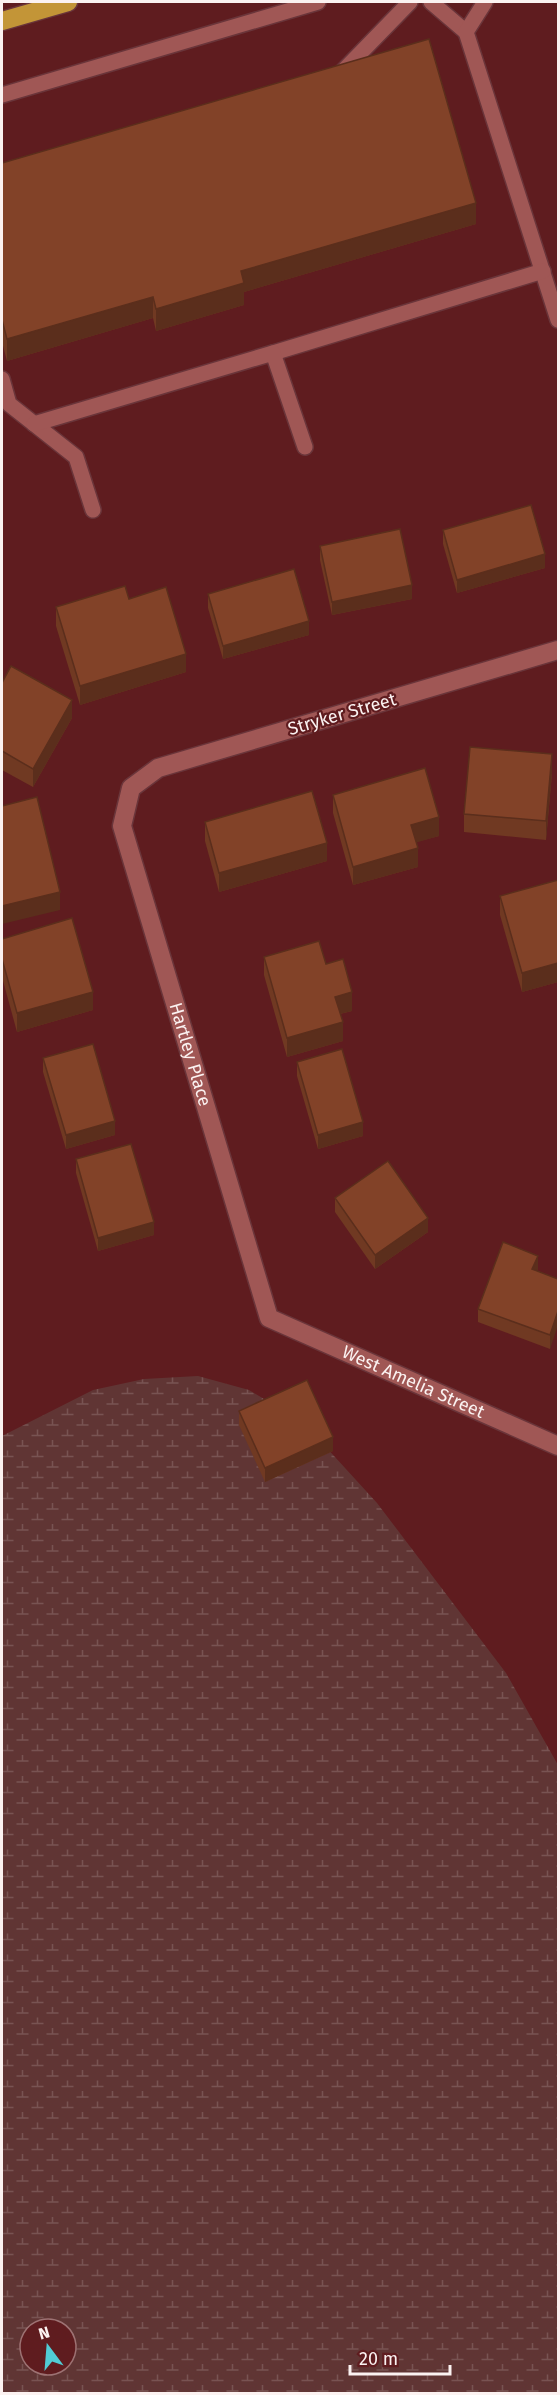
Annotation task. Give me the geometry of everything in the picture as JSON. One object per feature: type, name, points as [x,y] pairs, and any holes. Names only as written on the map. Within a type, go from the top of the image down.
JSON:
[{"type":"highway","points":[[2,21],[68,2]]},
{"type":"street","name":"Stryker Street","points":[[131,788],[158,768],[558,650]]},
{"type":"street","name":"Hartley Place","points":[[131,788],[122,826],[269,1318]]},
{"type":"street","name":"West Amelia Street","points":[[269,1318],[558,1446]]},
{"type":"lane","points":[[2,95],[318,2]]},
{"type":"lane","points":[[330,76],[342,73],[410,2]]},
{"type":"lane","points":[[431,2],[466,32],[558,320]]},
{"type":"lane","points":[[466,32],[485,2]]},
{"type":"lane","points":[[34,424],[543,271]]},
{"type":"lane","points":[[273,353],[305,447]]},
{"type":"lane","points":[[2,379],[9,404],[76,457],[93,510]]},
{"type":"green space","points":[[198,1376],[249,1390],[303,1422],[377,1503],[506,1673],[558,1765],[558,2393],[2,2394],[2,1436],[93,1390],[144,1379]]},
{"type":"building","points":[[429,39],[476,203],[241,271],[244,283],[156,309],[153,297],[7,339],[2,320],[2,163]]},
{"type":"building","points":[[531,505],[545,554],[457,580],[443,530]]},
{"type":"building","points":[[400,529],[412,585],[332,602],[320,546]]},
{"type":"building","points":[[294,569],[309,621],[223,646],[208,594]]},
{"type":"building","points":[[125,586],[129,599],[166,587],[186,654],[80,686],[56,607]]},
{"type":"building","points":[[11,666],[72,700],[33,769],[2,751],[2,683]]},
{"type":"building","points":[[470,747],[552,754],[546,821],[464,814]]},
{"type":"building","points":[[425,768],[439,817],[411,825],[418,848],[353,867],[333,795]]},
{"type":"building","points":[[312,791],[327,843],[219,873],[205,822]]},
{"type":"building","points":[[37,797],[60,892],[2,906],[2,806]]},
{"type":"building","points":[[558,880],[558,963],[522,973],[500,896]]},
{"type":"building","points":[[72,918],[93,992],[17,1013],[2,959],[2,939]]},
{"type":"building","points":[[319,941],[326,964],[343,959],[352,992],[335,997],[343,1022],[287,1038],[264,957]]},
{"type":"building","points":[[93,1044],[115,1121],[66,1135],[43,1058]]},
{"type":"building","points":[[342,1049],[363,1122],[318,1135],[297,1062]]},
{"type":"building","points":[[131,1144],[154,1222],[98,1238],[76,1159]]},
{"type":"building","points":[[388,1161],[428,1218],[375,1255],[335,1198]]},
{"type":"building","points":[[503,1242],[538,1256],[532,1269],[558,1279],[558,1311],[550,1335],[478,1309]]},
{"type":"building","points":[[307,1380],[333,1437],[265,1468],[239,1411]]}]
